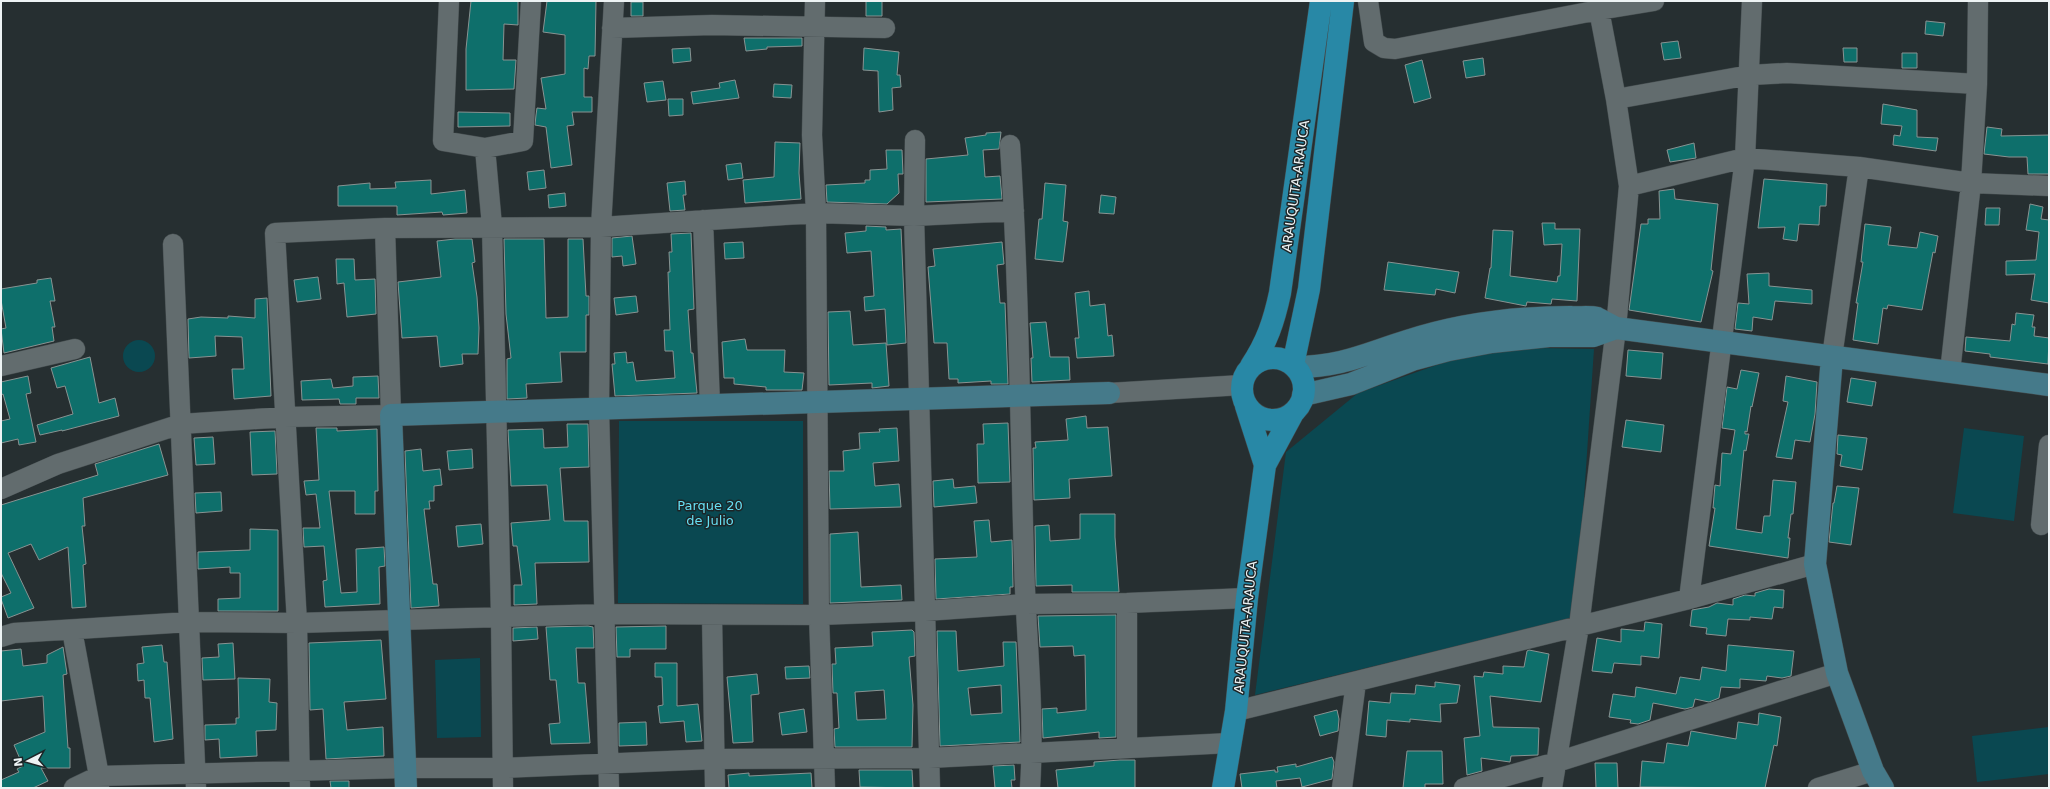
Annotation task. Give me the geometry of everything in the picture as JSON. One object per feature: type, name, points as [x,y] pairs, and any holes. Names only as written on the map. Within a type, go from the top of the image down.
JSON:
[{"type":"main road","name":"ARAUQUITA-ARAUCA","points":[[1251,366],[1264,346],[1274,318],[1280,293],[1321,1]]},
{"type":"main road","name":"ARAUQUITA-ARAUCA","points":[[1294,366],[1309,289],[1342,1]]},
{"type":"main road","points":[[1277,358],[1294,366],[1304,385],[1298,404],[1265,465],[1244,395],[1245,375],[1251,366],[1259,360],[1277,358]]},
{"type":"main road","points":[[1244,395],[1260,417],[1268,420],[1285,418],[1298,404]]},
{"type":"main road","name":"ARAUQUITA-ARAUCA","points":[[1223,788],[1236,711],[1248,598],[1265,465]]},
{"type":"street","points":[[449,1],[444,141],[485,148],[523,141],[531,1]]},
{"type":"street","points":[[609,788],[600,409],[601,227],[614,1]]},
{"type":"street","points":[[815,1],[812,135],[816,213],[819,402],[819,615],[825,788]]},
{"type":"street","points":[[1368,1],[1374,42],[1384,48],[1395,49],[1654,1]]},
{"type":"street","points":[[1689,599],[1723,342],[1745,158],[1750,75],[1752,1]]},
{"type":"street","points":[[1950,372],[1971,183],[1978,1]]},
{"type":"street","points":[[1552,788],[1579,626],[1616,328],[1629,186],[1616,99],[1600,10]]},
{"type":"street","points":[[612,28],[712,25],[885,28]]},
{"type":"street","points":[[1616,99],[1750,75],[1787,74],[1976,84]]},
{"type":"street","points":[[915,140],[914,216],[930,788]]},
{"type":"street","points":[[1010,145],[1014,211],[1025,604],[1033,752],[1030,788]]},
{"type":"street","points":[[485,148],[492,226],[498,412],[502,617],[503,788]]},
{"type":"street","points":[[1629,186],[1745,158],[1859,167],[1971,183],[2049,186]]},
{"type":"street","points":[[1818,788],[1878,779],[1837,673],[1815,564],[1832,357],[1859,167]]},
{"type":"street","points":[[299,779],[297,623],[275,233],[385,228],[492,226],[601,227],[816,213],[914,216],[1014,211]]},
{"type":"street","points":[[703,220],[710,406]]},
{"type":"street","points":[[385,228],[405,778]]},
{"type":"street","points":[[173,244],[196,780]]},
{"type":"street","points":[[1294,366],[1319,367],[1351,361],[1408,340],[1444,331],[1488,323],[1548,317],[1596,318],[1616,328],[2049,385]]},
{"type":"street","points":[[1298,404],[1412,360],[1449,350],[1492,342],[1549,336],[1593,336],[1616,328]]},
{"type":"street","points":[[1,366],[75,348]]},
{"type":"street","points":[[1,490],[58,464],[181,424],[286,417],[710,406],[1109,393],[1244,395]]},
{"type":"street","points":[[2041,525],[2049,445]]},
{"type":"street","points":[[1236,711],[1689,599],[1815,564]]},
{"type":"street","points":[[1,637],[14,633],[189,622],[297,623],[604,614],[819,615],[925,611],[1025,604],[1127,603],[1248,598]]},
{"type":"street","points":[[1127,603],[1127,748]]},
{"type":"street","points":[[712,614],[715,788]]},
{"type":"street","points":[[72,630],[99,782]]},
{"type":"street","points":[[1464,788],[1557,762],[1837,673]]},
{"type":"street","points":[[1342,788],[1356,682]]},
{"type":"street","points":[[74,788],[99,782],[405,778],[502,768],[715,759],[825,760],[929,758],[1230,743]]},
{"type":"green space","points":[[139,340],[145,341],[152,347],[155,356],[154,362],[148,369],[139,372],[133,371],[126,365],[123,356],[124,350],[130,343]]},
{"type":"green space","points":[[1487,347],[1594,349],[1576,617],[1255,695],[1286,452],[1358,393]]},
{"type":"green space","name":"Parque 20 de Julio","points":[[619,421],[803,421],[803,604],[618,603]]},
{"type":"green space","points":[[1964,428],[2024,436],[2014,521],[1953,513]]},
{"type":"green space","points":[[480,658],[481,737],[437,738],[435,660]]},
{"type":"green space","points":[[2049,727],[2049,774],[1977,782],[1972,736]]},
{"type":"building","points":[[471,1],[518,1],[518,25],[504,24],[503,60],[516,60],[514,89],[466,90],[466,49]]},
{"type":"building","points":[[547,1],[596,1],[595,56],[589,56],[588,69],[584,68],[584,97],[592,97],[592,112],[572,112],[574,125],[567,126],[572,165],[551,168],[546,127],[535,125],[536,115],[537,108],[546,109],[541,78],[565,74],[565,35],[543,32]]},
{"type":"building","points":[[866,1],[882,1],[882,16],[866,16]]},
{"type":"building","points":[[631,2],[643,2],[643,16],[631,16]]},
{"type":"building","points":[[1926,21],[1945,23],[1943,36],[1925,34]]},
{"type":"building","points":[[744,38],[802,38],[802,46],[767,47],[767,49],[746,51]]},
{"type":"building","points":[[1678,41],[1681,58],[1664,60],[1661,43]]},
{"type":"building","points":[[690,48],[691,61],[673,63],[672,49]]},
{"type":"building","points":[[864,48],[899,52],[897,75],[900,75],[901,87],[892,88],[893,110],[879,112],[878,71],[863,70]]},
{"type":"building","points":[[1843,48],[1857,48],[1857,62],[1844,62]]},
{"type":"building","points":[[1902,53],[1917,53],[1917,68],[1902,68]]},
{"type":"building","points":[[1483,58],[1485,75],[1466,78],[1463,61]]},
{"type":"building","points":[[1422,60],[1431,98],[1414,103],[1405,65]]},
{"type":"building","points":[[735,80],[739,98],[693,104],[691,92],[720,88],[719,83]]},
{"type":"building","points":[[663,81],[666,100],[647,102],[644,83]]},
{"type":"building","points":[[774,84],[792,85],[791,98],[773,97]]},
{"type":"building","points":[[668,99],[683,99],[683,115],[669,116]]},
{"type":"building","points":[[1883,104],[1917,110],[1917,137],[1938,138],[1936,151],[1893,145],[1894,135],[1900,136],[1902,126],[1881,124]]},
{"type":"building","points":[[458,112],[510,113],[510,126],[458,127]]},
{"type":"building","points":[[1987,127],[2002,129],[2001,136],[2049,135],[2049,174],[2028,174],[2027,157],[2009,157],[1984,154]]},
{"type":"building","points":[[1001,132],[999,149],[983,150],[985,177],[1000,176],[1002,199],[926,202],[926,159],[968,155],[965,138],[986,135],[986,133]]},
{"type":"building","points":[[775,142],[800,143],[799,173],[801,199],[745,203],[743,180],[774,177]]},
{"type":"building","points":[[1694,143],[1696,158],[1670,162],[1667,150]]},
{"type":"building","points":[[886,150],[902,150],[903,174],[898,174],[899,193],[887,204],[827,202],[826,185],[865,183],[865,180],[870,180],[870,170],[887,169]]},
{"type":"building","points":[[741,163],[743,178],[728,180],[726,165]]},
{"type":"building","points":[[544,170],[546,188],[529,190],[527,172]]},
{"type":"building","points":[[1764,179],[1827,184],[1826,206],[1820,206],[1819,225],[1799,224],[1797,241],[1783,239],[1785,227],[1758,228]]},
{"type":"building","points":[[431,180],[431,194],[465,190],[467,213],[443,215],[442,212],[397,215],[397,206],[338,206],[338,186],[370,183],[370,189],[396,188],[395,182]]},
{"type":"building","points":[[685,181],[686,195],[683,195],[685,210],[670,211],[667,183]]},
{"type":"building","points":[[1045,183],[1066,185],[1063,221],[1068,222],[1063,262],[1035,259],[1039,219],[1042,219]]},
{"type":"building","points":[[1674,189],[1675,199],[1718,204],[1711,270],[1713,271],[1701,322],[1629,310],[1641,224],[1648,224],[1648,219],[1660,219],[1659,191]]},
{"type":"building","points":[[565,193],[566,206],[549,208],[548,195]]},
{"type":"building","points":[[1101,195],[1116,197],[1114,214],[1099,213]]},
{"type":"building","points":[[2030,204],[2043,207],[2041,219],[2049,220],[2049,303],[2031,300],[2035,274],[2006,275],[2006,261],[2036,260],[2039,232],[2026,230]]},
{"type":"building","points":[[1986,208],[2000,208],[1999,225],[1985,225]]},
{"type":"building","points":[[1542,223],[1555,223],[1555,229],[1580,229],[1577,301],[1552,299],[1551,304],[1527,302],[1526,306],[1485,298],[1491,268],[1493,230],[1513,231],[1510,276],[1557,282],[1558,276],[1560,276],[1562,244],[1544,245]]},
{"type":"building","points":[[1865,224],[1891,227],[1888,245],[1917,248],[1920,232],[1938,236],[1935,253],[1933,252],[1922,310],[1888,305],[1887,309],[1883,308],[1878,344],[1853,340],[1858,303],[1856,303],[1863,262],[1861,262]]},
{"type":"building","points":[[866,226],[886,227],[886,230],[901,229],[906,343],[887,345],[885,309],[865,311],[864,297],[874,296],[871,251],[847,253],[845,233],[866,231]]},
{"type":"building","points":[[691,233],[694,309],[688,310],[691,353],[693,353],[697,393],[615,396],[612,364],[615,364],[614,353],[626,352],[627,363],[633,362],[636,381],[675,378],[673,351],[665,351],[664,330],[670,330],[668,272],[670,272],[669,252],[672,252],[671,234]]},
{"type":"building","points":[[632,236],[636,264],[623,266],[622,256],[612,257],[612,238]]},
{"type":"building","points":[[472,239],[475,262],[472,263],[477,297],[479,328],[478,354],[462,354],[463,364],[440,367],[437,336],[402,338],[398,282],[441,277],[437,241]]},
{"type":"building","points":[[504,239],[544,239],[546,318],[568,317],[568,239],[583,239],[586,296],[589,296],[589,315],[586,315],[586,352],[560,352],[562,382],[526,384],[527,398],[507,399],[507,359],[511,358],[506,314]]},
{"type":"building","points":[[743,242],[744,258],[725,259],[724,243]]},
{"type":"building","points":[[1002,242],[1004,264],[997,265],[1000,303],[1005,303],[1008,384],[991,384],[991,381],[958,383],[958,379],[949,379],[947,343],[934,343],[928,267],[935,266],[933,249]]},
{"type":"building","points":[[336,259],[354,259],[355,280],[375,279],[376,314],[347,317],[344,283],[337,284]]},
{"type":"building","points":[[1388,262],[1459,272],[1455,293],[1436,289],[1435,295],[1384,290]]},
{"type":"building","points":[[1769,273],[1769,286],[1812,290],[1812,304],[1775,301],[1772,320],[1753,317],[1752,331],[1735,329],[1738,303],[1749,304],[1747,274]]},
{"type":"building","points":[[318,277],[321,299],[297,302],[294,280]]},
{"type":"building","points":[[51,278],[55,301],[50,301],[55,327],[52,327],[54,341],[4,353],[1,329],[6,328],[1,300],[1,289],[37,283],[37,280]]},
{"type":"building","points":[[1089,291],[1090,306],[1105,304],[1108,336],[1112,335],[1114,356],[1077,358],[1075,338],[1079,338],[1075,293]]},
{"type":"building","points":[[636,296],[638,312],[616,315],[614,298]]},
{"type":"building","points":[[267,298],[271,396],[234,399],[232,369],[244,369],[242,337],[215,336],[216,356],[189,358],[188,319],[201,317],[228,318],[228,316],[255,318],[255,299]]},
{"type":"building","points":[[850,311],[853,345],[886,343],[889,386],[872,388],[872,383],[829,385],[828,312]]},
{"type":"building","points":[[2016,313],[2034,315],[2032,327],[2035,327],[2034,336],[2049,338],[2048,364],[1990,357],[1990,354],[1965,351],[1966,337],[2010,341],[2012,324],[2015,325]]},
{"type":"building","points":[[1046,322],[1050,357],[1069,357],[1070,380],[1032,382],[1031,358],[1033,358],[1030,323]]},
{"type":"building","points":[[745,339],[747,350],[785,350],[784,372],[804,373],[802,390],[766,390],[766,387],[734,384],[734,378],[724,378],[722,342]]},
{"type":"building","points":[[1628,350],[1663,353],[1661,379],[1626,376]]},
{"type":"building","points":[[90,357],[99,403],[115,398],[119,416],[62,431],[40,435],[37,425],[73,414],[65,386],[57,388],[51,368]]},
{"type":"building","points":[[1741,370],[1759,373],[1752,407],[1751,406],[1747,432],[1745,431],[1745,434],[1749,434],[1746,451],[1744,450],[1736,529],[1762,533],[1764,516],[1770,516],[1773,480],[1796,482],[1793,514],[1791,514],[1788,538],[1790,538],[1788,558],[1709,546],[1715,508],[1713,508],[1715,485],[1720,486],[1722,453],[1731,454],[1735,430],[1722,428],[1727,387],[1737,389]]},
{"type":"building","points":[[28,376],[31,393],[26,394],[36,442],[19,445],[18,439],[1,443],[1,421],[10,419],[3,394],[1,395],[1,382]]},
{"type":"building","points":[[378,376],[379,398],[356,398],[356,404],[340,404],[339,399],[302,400],[301,381],[331,379],[333,388],[353,386],[353,377]]},
{"type":"building","points":[[1786,376],[1817,382],[1815,414],[1810,442],[1795,440],[1792,459],[1776,457],[1788,402],[1783,401]]},
{"type":"building","points":[[1851,378],[1876,382],[1872,406],[1847,402]]},
{"type":"building","points":[[1086,416],[1087,428],[1108,427],[1112,476],[1069,479],[1070,498],[1034,500],[1033,448],[1036,448],[1035,442],[1068,440],[1066,419]]},
{"type":"building","points":[[1626,420],[1664,425],[1661,452],[1622,447]]},
{"type":"building","points":[[1008,423],[1010,482],[978,483],[977,444],[984,444],[983,424]]},
{"type":"building","points":[[567,424],[588,424],[589,467],[560,468],[564,521],[588,521],[589,562],[535,563],[537,604],[514,605],[514,585],[522,585],[517,546],[513,546],[511,523],[550,520],[547,485],[511,486],[508,430],[543,429],[544,448],[568,447]]},
{"type":"building","points":[[316,428],[337,428],[337,431],[377,429],[378,491],[375,491],[375,514],[355,514],[355,491],[329,491],[341,593],[357,592],[356,549],[384,547],[385,566],[379,567],[380,604],[325,607],[323,581],[327,580],[324,546],[304,547],[303,528],[320,528],[316,494],[306,495],[304,481],[319,480]]},
{"type":"building","points":[[897,428],[899,461],[873,463],[875,486],[899,484],[901,507],[830,509],[829,471],[844,471],[843,451],[860,449],[859,433],[880,432],[879,429]]},
{"type":"building","points":[[275,431],[277,474],[252,475],[250,432]]},
{"type":"building","points":[[1838,435],[1867,438],[1862,470],[1840,466],[1842,455],[1837,454]]},
{"type":"building","points":[[213,437],[215,464],[196,465],[194,438]]},
{"type":"building","points":[[159,444],[168,475],[83,498],[85,526],[82,526],[86,564],[83,565],[86,607],[72,608],[68,547],[39,560],[31,544],[8,553],[34,608],[8,618],[1,599],[1,597],[11,593],[1,573],[1,505],[98,475],[95,464]]},
{"type":"building","points":[[421,449],[423,471],[440,469],[442,485],[434,486],[434,501],[429,501],[430,509],[424,509],[433,584],[437,584],[439,606],[411,608],[405,451]]},
{"type":"building","points":[[472,449],[473,468],[449,470],[447,451]]},
{"type":"building","points":[[953,479],[954,488],[975,486],[977,503],[934,507],[933,481]]},
{"type":"building","points":[[1837,486],[1859,488],[1851,545],[1829,542],[1833,503]]},
{"type":"building","points":[[221,492],[222,511],[196,513],[195,493]]},
{"type":"building","points":[[1080,514],[1115,514],[1119,592],[1072,592],[1072,585],[1036,586],[1035,526],[1049,525],[1050,541],[1080,539]]},
{"type":"building","points":[[989,520],[991,542],[1012,540],[1013,587],[1010,587],[1010,594],[936,599],[935,559],[977,557],[974,521]]},
{"type":"building","points":[[481,524],[483,544],[458,547],[456,526]]},
{"type":"building","points":[[250,529],[278,530],[278,611],[218,611],[218,599],[240,598],[240,573],[230,573],[230,567],[198,569],[198,552],[250,550]]},
{"type":"building","points":[[858,532],[861,587],[901,585],[902,600],[830,603],[830,534]]},
{"type":"building","points":[[1769,589],[1784,590],[1783,608],[1774,607],[1772,619],[1750,617],[1750,620],[1728,619],[1726,636],[1706,634],[1707,628],[1690,626],[1692,610],[1709,607],[1717,603],[1733,605],[1733,599],[1745,595],[1755,596],[1755,593]]},
{"type":"building","points":[[1116,615],[1116,737],[1099,738],[1099,732],[1043,738],[1042,709],[1057,708],[1057,713],[1086,710],[1085,655],[1074,656],[1073,646],[1040,647],[1038,616]]},
{"type":"building","points":[[1645,622],[1662,624],[1659,658],[1641,656],[1641,665],[1614,663],[1612,673],[1592,671],[1597,638],[1621,642],[1621,629],[1644,631]]},
{"type":"building","points":[[666,626],[666,649],[630,649],[630,657],[617,657],[616,627]]},
{"type":"building","points":[[537,627],[538,639],[513,641],[513,628]]},
{"type":"building","points":[[546,627],[593,627],[594,648],[576,648],[578,683],[585,683],[590,743],[551,744],[549,724],[560,723],[556,680],[550,680]]},
{"type":"building","points":[[912,630],[914,632],[915,656],[909,657],[913,705],[912,747],[835,747],[834,729],[839,728],[837,693],[833,693],[832,664],[836,664],[835,648],[873,646],[872,632]],"holes":[[[884,690],[886,719],[857,720],[855,692]]]},
{"type":"building","points":[[937,631],[956,631],[958,671],[1004,666],[1003,642],[1016,642],[1020,742],[940,746]],"holes":[[[1001,685],[1002,713],[971,715],[968,688]]]},
{"type":"building","points":[[381,640],[386,699],[344,702],[347,730],[383,727],[384,756],[326,759],[323,709],[310,710],[309,643]]},
{"type":"building","points":[[233,643],[235,679],[203,680],[202,658],[219,657],[218,644]]},
{"type":"building","points":[[162,645],[164,662],[167,662],[173,739],[154,742],[150,698],[145,698],[144,680],[138,681],[137,664],[144,663],[142,647]]},
{"type":"building","points":[[1728,645],[1794,651],[1791,676],[1782,678],[1767,676],[1766,681],[1740,679],[1740,688],[1721,687],[1719,698],[1709,702],[1695,699],[1693,707],[1685,709],[1653,703],[1650,720],[1638,724],[1630,723],[1631,720],[1609,717],[1613,694],[1635,697],[1636,687],[1676,694],[1680,677],[1700,680],[1702,667],[1726,671]]},
{"type":"building","points":[[63,647],[67,674],[63,675],[68,748],[70,748],[70,768],[41,768],[48,781],[33,788],[1,788],[1,780],[19,772],[17,769],[23,766],[14,745],[45,732],[43,696],[1,701],[1,651],[21,649],[23,666],[47,663],[47,655]]},
{"type":"building","points":[[1529,650],[1549,654],[1541,702],[1490,696],[1493,727],[1539,728],[1538,755],[1511,756],[1510,762],[1481,758],[1482,771],[1467,775],[1464,738],[1480,736],[1474,676],[1483,677],[1484,672],[1503,674],[1503,666],[1524,667],[1527,651]]},
{"type":"building","points":[[655,663],[677,663],[677,706],[698,704],[702,741],[686,742],[684,721],[660,723],[658,706],[663,705],[662,677],[655,677]]},
{"type":"building","points":[[809,666],[810,678],[786,679],[785,667]]},
{"type":"building","points":[[757,674],[759,694],[751,695],[753,742],[733,743],[727,677]]},
{"type":"building","points":[[238,678],[270,679],[269,702],[277,703],[276,730],[256,731],[257,756],[220,758],[219,739],[205,740],[205,725],[236,724],[236,718],[239,718]]},
{"type":"building","points":[[1435,682],[1460,685],[1457,703],[1440,704],[1441,722],[1410,719],[1410,722],[1387,720],[1386,737],[1366,735],[1369,701],[1390,703],[1391,693],[1415,694],[1416,685],[1435,687]]},
{"type":"building","points":[[804,709],[807,732],[782,735],[779,713]]},
{"type":"building","points":[[1337,710],[1339,719],[1338,731],[1320,736],[1314,716]]},
{"type":"building","points":[[1759,713],[1781,717],[1777,746],[1774,745],[1765,788],[1640,787],[1642,761],[1664,763],[1667,743],[1688,746],[1691,731],[1736,739],[1738,722],[1758,725]]},
{"type":"building","points":[[646,722],[647,745],[619,746],[619,723]]},
{"type":"building","points":[[1407,751],[1442,751],[1443,784],[1425,784],[1425,788],[1403,788]]},
{"type":"building","points":[[1332,757],[1334,762],[1332,779],[1302,787],[1300,778],[1276,781],[1277,788],[1242,788],[1240,774],[1275,770],[1275,772],[1278,772],[1277,767],[1296,764],[1296,767]]},
{"type":"building","points":[[1135,760],[1135,788],[1058,788],[1056,770],[1094,766],[1094,762]]},
{"type":"building","points":[[1595,763],[1617,763],[1618,788],[1596,788]]},
{"type":"building","points":[[1014,765],[1015,780],[1011,780],[1012,788],[995,788],[993,766]]},
{"type":"building","points":[[859,770],[912,770],[913,788],[860,787]]},
{"type":"building","points":[[749,773],[749,776],[811,773],[812,788],[729,788],[728,775]]},
{"type":"building","points":[[330,781],[349,781],[349,788],[331,788]]}]
